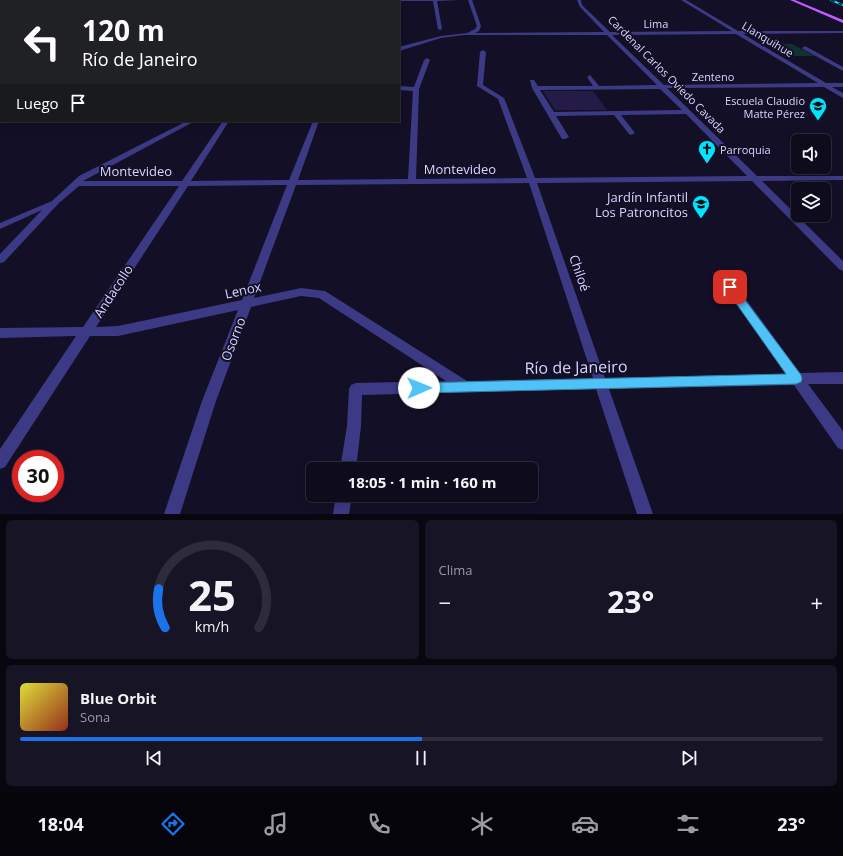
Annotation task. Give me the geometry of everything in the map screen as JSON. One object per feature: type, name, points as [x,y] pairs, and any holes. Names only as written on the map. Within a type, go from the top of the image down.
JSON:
[{"type":"main road","points":[[792,0],[843,22]]},
{"type":"main road","points":[[801,0],[843,18]]},
{"type":"street","points":[[435,0],[440,29]]},
{"type":"street","points":[[400,1],[456,0]]},
{"type":"street","points":[[464,34],[474,32],[479,26],[470,0]]},
{"type":"street","name":"Cardenal Carlos Oviedo Cavada","points":[[579,0],[581,6],[843,267]]},
{"type":"street","name":"Llanquihue","points":[[683,0],[843,96]]},
{"type":"street","name":"Lima","points":[[400,49],[441,37],[464,34],[843,32]]},
{"type":"street","points":[[805,48],[843,69]]},
{"type":"street","name":"Chiloé","points":[[483,52],[480,86],[501,98],[533,181],[645,514]]},
{"type":"street","points":[[412,182],[416,89],[427,60]]},
{"type":"street","points":[[590,77],[597,87]]},
{"type":"street","name":"Zenteno","points":[[551,114],[534,84],[597,87],[843,85]]},
{"type":"street","points":[[400,88],[416,89]]},
{"type":"street","points":[[551,114],[688,112]]},
{"type":"street","points":[[616,113],[631,132]]},
{"type":"street","points":[[551,114],[565,137]]},
{"type":"street","points":[[0,260],[56,201],[86,175],[190,122]]},
{"type":"street","name":"Andacollo","points":[[0,462],[225,122]]},
{"type":"street","name":"Osorno","points":[[172,514],[209,401],[316,122]]},
{"type":"street","name":"Montevideo","points":[[77,184],[843,178]]},
{"type":"street","points":[[0,226],[56,201]]},
{"type":"street","points":[[722,275],[843,443]]},
{"type":"street","name":"Lenox","points":[[0,333],[118,331],[301,292],[321,294],[466,387]]},
{"type":"street","name":"Río de Janeiro","points":[[349,462],[354,426],[356,389],[843,378]]},
{"type":"street","points":[[341,514],[343,502]]},
{"type":"green space","points":[[773,44],[792,44],[815,56],[795,56]]},
{"type":"building","points":[[543,91],[593,91],[607,110],[555,110]]},
{"type":"railway","points":[[831,0],[843,5]]},
{"type":"place","name":"Escuela Claudio Matte Pérez","points":[[818,121]]},
{"type":"place","name":"Parroquia","points":[[707,164]]},
{"type":"place","name":"Jardín Infantil Los Patroncitos","points":[[701,219]]},
{"type":"route","points":[[419,388],[796,379],[730,287]]}]
